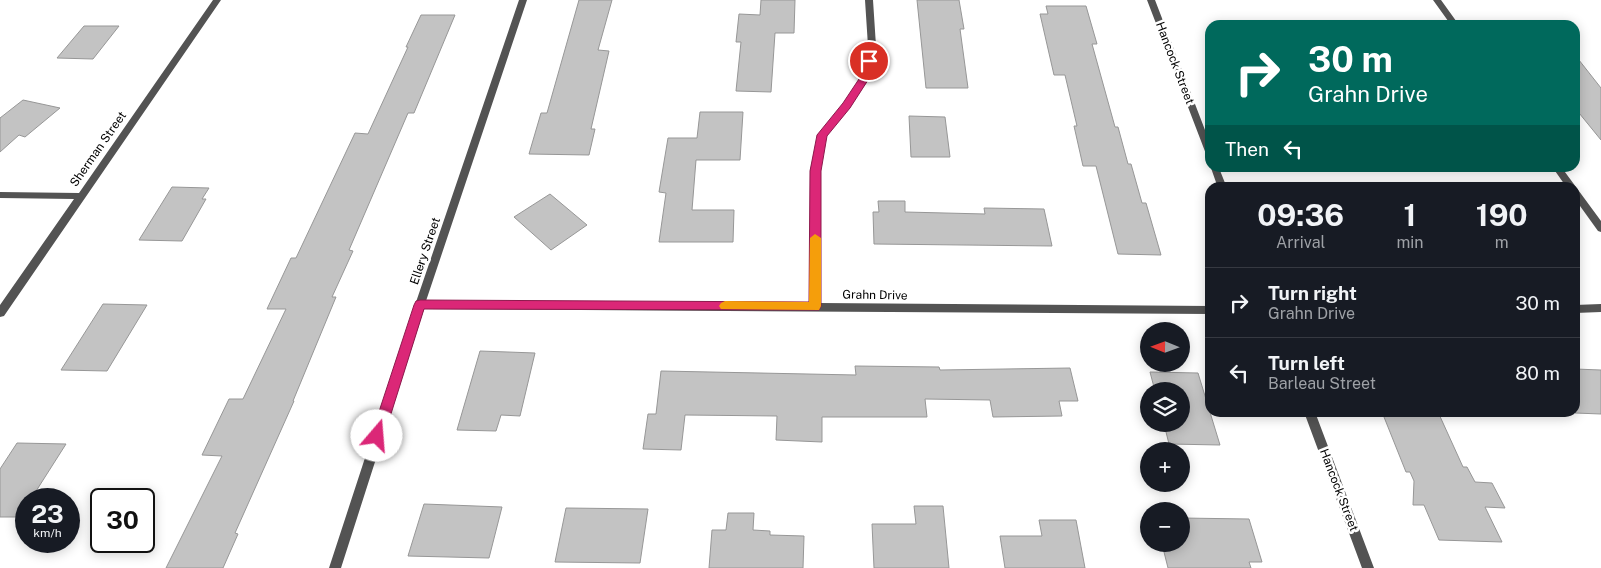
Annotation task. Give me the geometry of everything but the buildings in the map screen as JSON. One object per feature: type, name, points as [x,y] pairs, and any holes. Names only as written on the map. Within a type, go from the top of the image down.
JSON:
[{"type":"street","name":"Sherman Street","points":[[0,313],[217,0]]},
{"type":"street","name":"Ellery Street","points":[[335,568],[420,305],[523,0]]},
{"type":"street","points":[[815,306],[816,171],[822,135],[847,105],[866,77],[872,46],[869,0]]},
{"type":"street","name":"Hancock Street","points":[[1151,0],[1205,141]]},
{"type":"street","points":[[1437,0],[1451,20]]},
{"type":"street","points":[[0,195],[80,196]]},
{"type":"street","points":[[1580,199],[1601,228]]},
{"type":"street","name":"Grahn Drive","points":[[420,305],[1205,310]]},
{"type":"street","points":[[1580,309],[1601,308]]},
{"type":"street","name":"Hancock Street","points":[[1311,417],[1368,568]]},
{"type":"slow traffic","points":[[725,306],[815,306],[815,238]]},
{"type":"route","points":[[377,436],[420,305],[815,306],[816,171],[822,135],[847,105],[866,77],[869,61]]}]
